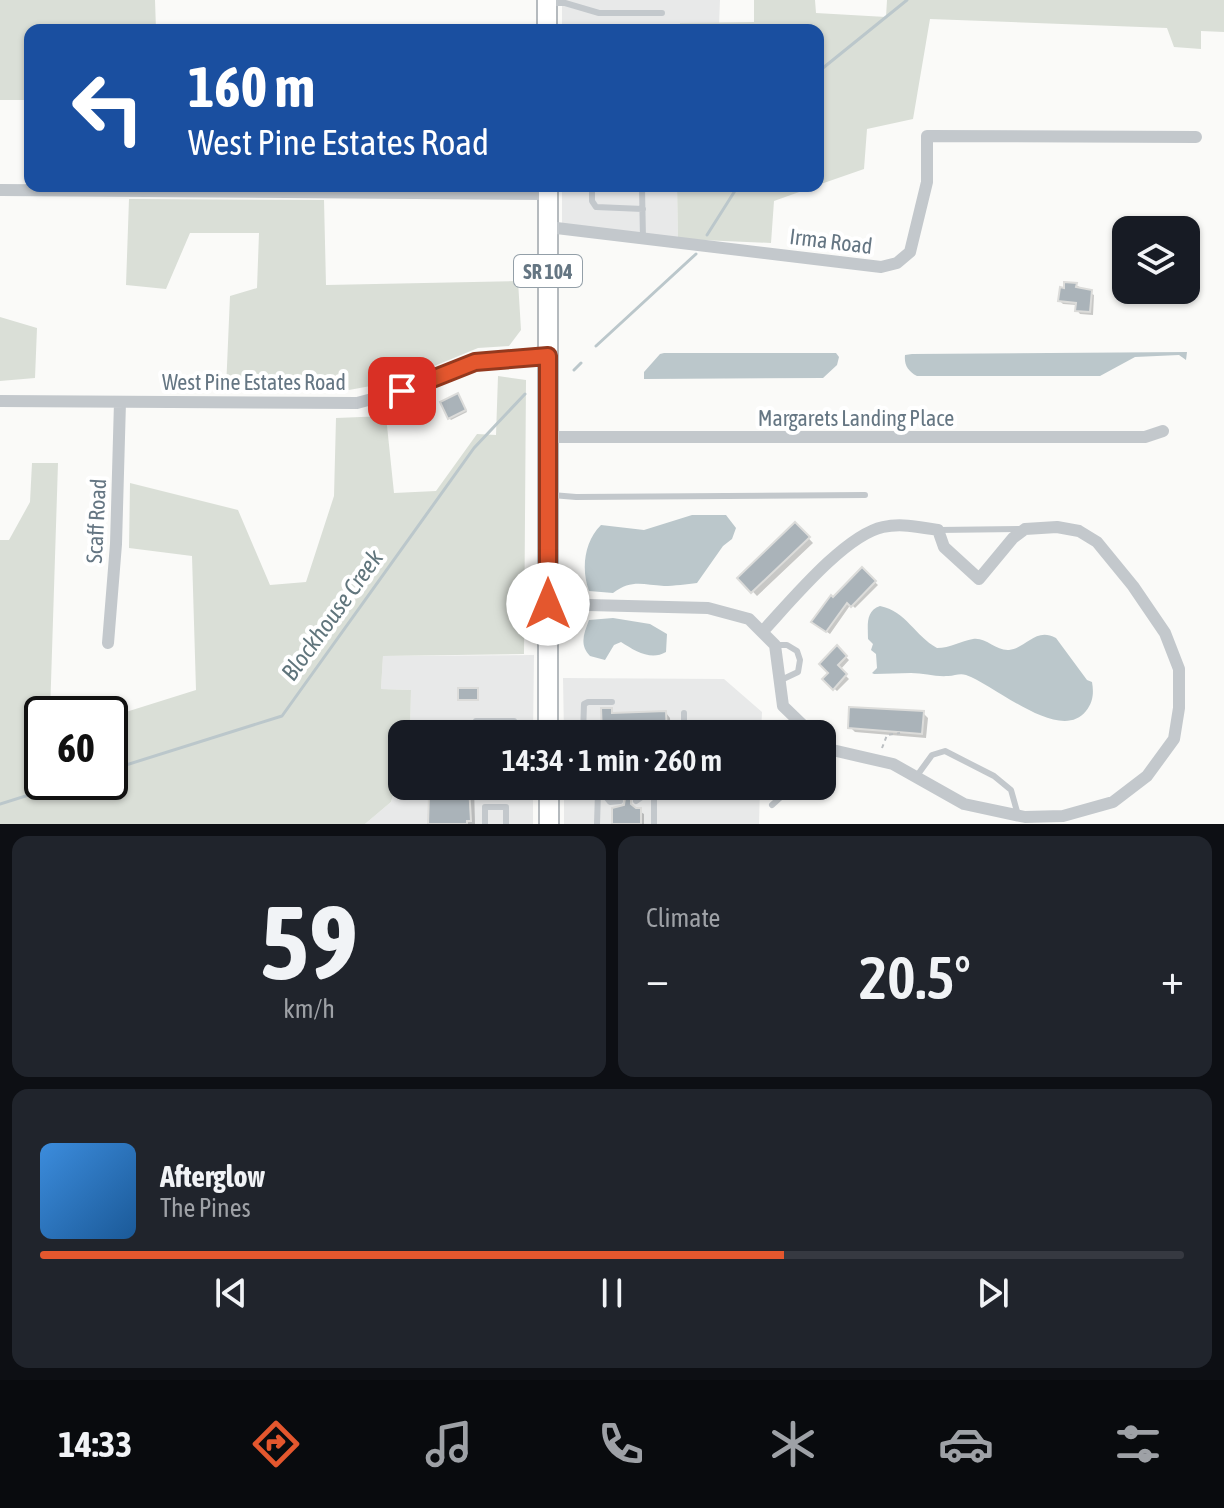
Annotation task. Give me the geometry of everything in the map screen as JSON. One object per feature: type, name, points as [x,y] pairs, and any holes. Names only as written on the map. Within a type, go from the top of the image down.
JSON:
[{"type":"main road","points":[[547,1],[547,24]]},
{"type":"main road","name":"SR 104","points":[[548,192],[548,720]]},
{"type":"main road","points":[[549,800],[549,824]]},
{"type":"street","name":"Irma Road","points":[[548,227],[890,266],[910,252],[927,182],[927,136],[1196,137]]},
{"type":"street","points":[[0,190],[24,190]]},
{"type":"street","name":"West Pine Estates Road","points":[[0,401],[357,403],[402,391],[475,362],[548,356]]},
{"type":"street","name":"Scaff Road","points":[[108,643],[116,544],[120,402]]},
{"type":"street","name":"Margarets Landing Place","points":[[548,437],[1145,437],[1163,431]]},
{"type":"street","points":[[763,631],[853,541],[880,527],[900,525],[938,530],[944,547],[979,579],[1013,538],[1025,529],[1057,527],[1079,531],[1097,542],[1133,586],[1165,633],[1179,669],[1179,708],[1174,739],[1147,776],[1113,802],[1063,816],[1018,815],[964,804],[893,764],[836,752]]},
{"type":"street","points":[[548,604],[708,608],[749,619],[775,645],[783,706],[798,720]]},
{"type":"lane","points":[[547,1],[574,3],[599,13],[662,13]]},
{"type":"lane","points":[[592,192],[596,207],[643,209]]},
{"type":"lane","points":[[642,192],[643,239]]},
{"type":"lane","points":[[548,494],[576,497],[865,495]]},
{"type":"lane","points":[[938,530],[1025,529]]},
{"type":"lane","points":[[775,645],[787,645],[797,651],[800,660],[798,672],[779,681]]},
{"type":"lane","points":[[583,720],[584,704],[612,702]]},
{"type":"lane","points":[[684,713],[684,720]]},
{"type":"lane","points":[[916,777],[932,755],[945,751],[994,776],[1011,790],[1018,815]]},
{"type":"lane","points":[[597,824],[598,800]]},
{"type":"lane","points":[[608,800],[620,801]]},
{"type":"lane","points":[[654,800],[654,824]]},
{"type":"lane","points":[[772,805],[778,800]]},
{"type":"lane","points":[[485,824],[485,807],[506,807],[506,824]]},
{"type":"path","points":[[880,761],[884,738],[900,733]]},
{"type":"shaded area","points":[[0,0],[155,0],[156,24],[24,24],[24,100],[0,100]]},
{"type":"shaded area","points":[[562,0],[720,0],[719,24],[562,24]]},
{"type":"shaded area","points":[[754,0],[815,0],[816,13],[886,17],[887,0],[1224,0],[1224,32],[1201,31],[1201,49],[1174,47],[1167,28],[930,19],[913,119],[867,129],[864,169],[824,183],[824,24],[680,24],[754,22]]},
{"type":"shaded area","points":[[562,192],[677,192],[678,239],[562,224]]},
{"type":"shaded area","points":[[677,192],[799,192],[774,201],[771,243],[678,239]]},
{"type":"shaded area","points":[[129,199],[324,200],[326,285],[518,281],[521,330],[509,346],[478,348],[398,381],[338,392],[226,389],[230,296],[257,288],[259,233],[190,233],[166,289],[126,285]]},
{"type":"shaded area","points":[[0,317],[37,328],[35,378],[0,381]]},
{"type":"shaded area","points":[[1187,352],[1186,360],[1179,355],[1135,357],[1100,376],[917,376],[907,367],[905,359],[905,355],[912,354]]},
{"type":"shaded area","points":[[664,353],[836,353],[839,357],[837,365],[823,378],[644,379],[644,372]]},
{"type":"shaded area","points":[[498,376],[526,380],[524,654],[383,656],[381,689],[411,690],[410,720],[388,720],[388,800],[392,800],[365,824],[0,824],[0,540],[9,540],[30,502],[32,463],[58,463],[51,696],[24,696],[24,800],[128,800],[128,711],[196,690],[192,556],[129,548],[130,483],[238,510],[270,585],[306,582],[334,496],[336,418],[386,416],[394,493],[436,491],[477,434],[496,435]]},
{"type":"shaded area","points":[[692,515],[726,515],[736,528],[732,539],[723,546],[697,583],[664,586],[632,584],[613,593],[589,591],[585,574],[586,556],[591,539],[601,525],[644,530]]},
{"type":"shaded area","points":[[880,606],[904,618],[937,648],[978,639],[1009,650],[1037,636],[1056,638],[1087,680],[1092,682],[1090,704],[1075,719],[1060,721],[1027,709],[966,675],[874,674],[876,654],[871,650],[873,644],[868,639],[868,624],[872,611]]},
{"type":"shaded area","points":[[613,618],[650,624],[667,634],[666,652],[649,655],[621,642],[614,645],[605,660],[590,656],[584,643],[589,620]]},
{"type":"shaded area","points":[[534,655],[533,720],[410,720],[411,690],[381,689],[383,656]]},
{"type":"shaded area","points":[[563,678],[724,679],[762,712],[762,720],[564,720]]},
{"type":"shaded area","points":[[533,800],[533,824],[365,824],[391,802]]},
{"type":"shaded area","points":[[564,800],[760,800],[759,824],[564,824]]},
{"type":"building","points":[[1064,282],[1077,283],[1076,287],[1092,290],[1090,312],[1075,311],[1076,303],[1058,301]]},
{"type":"building","points":[[458,393],[466,410],[448,419],[440,402]]},
{"type":"building","points":[[795,522],[810,537],[751,593],[737,578]]},
{"type":"building","points":[[862,567],[876,581],[851,607],[847,603],[826,632],[811,622],[831,595],[833,597]]},
{"type":"building","points":[[837,645],[847,656],[838,665],[847,674],[833,690],[822,679],[828,673],[819,664]]},
{"type":"building","points":[[458,688],[478,688],[478,700],[458,700]]},
{"type":"building","points":[[849,707],[924,711],[922,734],[848,728]]},
{"type":"building","points":[[601,708],[612,708],[612,713],[666,711],[666,720],[601,720]]},
{"type":"building","points":[[429,800],[470,800],[471,821],[467,824],[428,824]]},
{"type":"building","points":[[625,800],[631,800],[636,808],[641,808],[641,824],[612,824],[612,808],[624,805]]},
{"type":"waterway","name":"Blockhouse Creek","points":[[824,67],[907,0]]},
{"type":"waterway","name":"Blockhouse Creek","points":[[707,235],[734,192]]},
{"type":"waterway","name":"Blockhouse Creek","points":[[596,346],[696,254]]},
{"type":"waterway","name":"Blockhouse Creek","points":[[574,370],[581,363]]},
{"type":"waterway","name":"Blockhouse Creek","points":[[128,764],[282,716],[474,448],[525,394]]},
{"type":"waterway","name":"Blockhouse Creek","points":[[0,804],[24,796]]},
{"type":"route","points":[[402,391],[487,359],[548,356],[548,604]]}]
